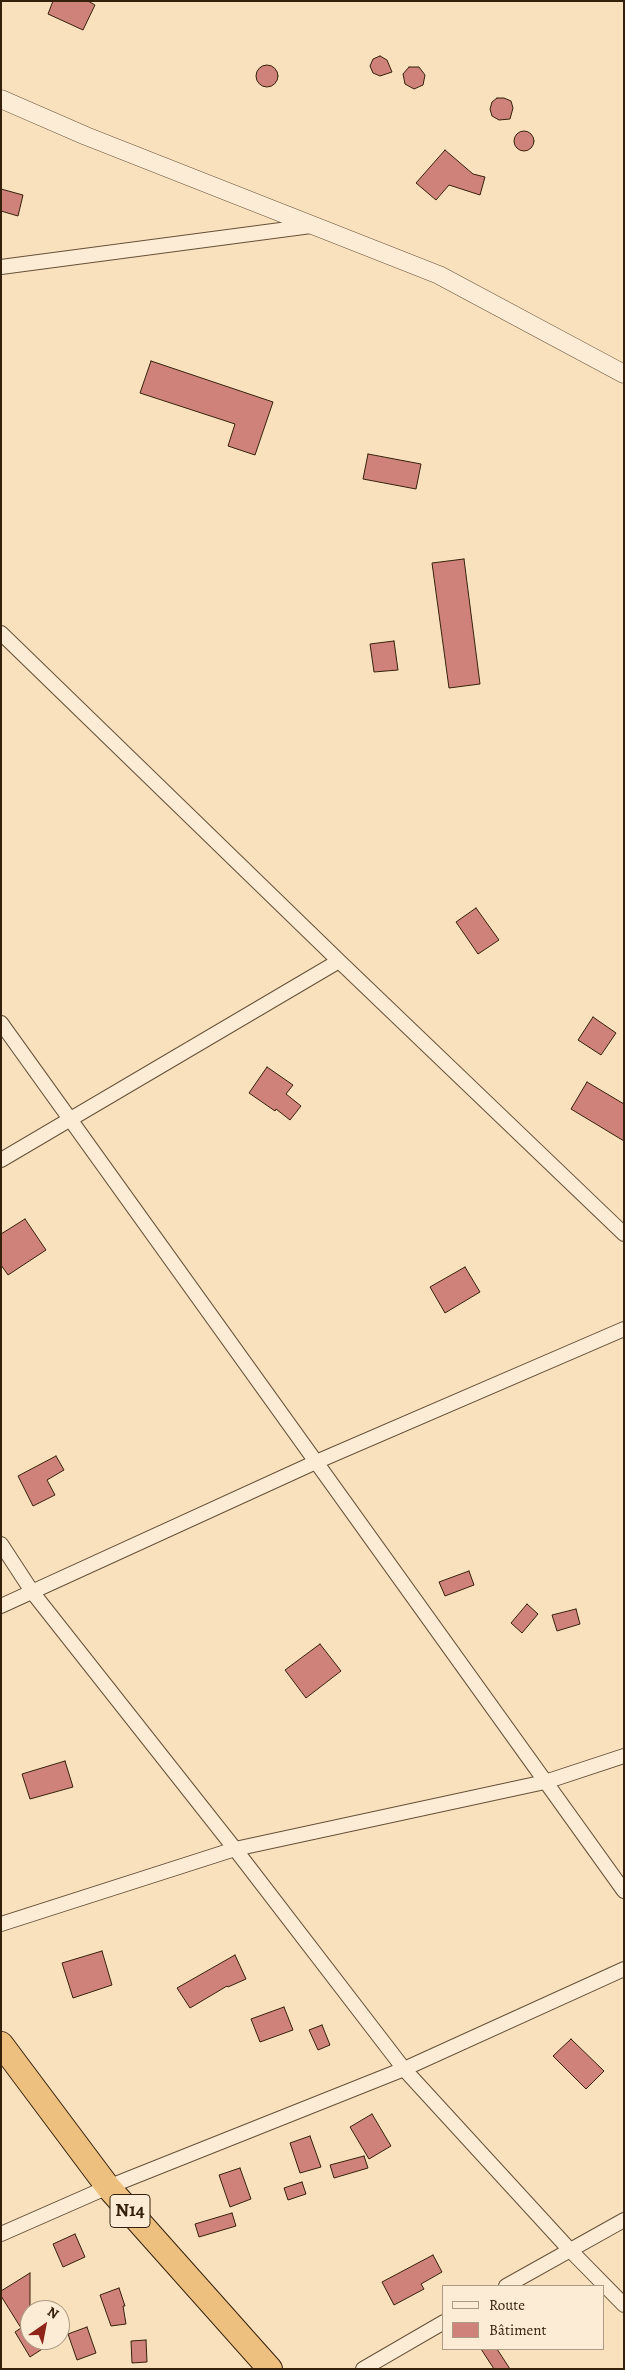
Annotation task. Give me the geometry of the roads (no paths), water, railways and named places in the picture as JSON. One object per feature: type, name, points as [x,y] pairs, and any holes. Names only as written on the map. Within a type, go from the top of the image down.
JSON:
[{"type":"highway","name":"N14","points":[[1,2044],[108,2187],[270,2369]]},
{"type":"street","points":[[1,99],[86,136],[439,275],[624,374]]},
{"type":"street","points":[[1,267],[311,226]]},
{"type":"street","points":[[1,634],[624,1234]]},
{"type":"street","points":[[1,1160],[339,961]]},
{"type":"street","points":[[1,1022],[624,1891]]},
{"type":"street","points":[[1,1606],[316,1462],[624,1329]]},
{"type":"street","points":[[1,1544],[33,1593],[235,1849],[404,2068],[569,2249],[604,2285]]},
{"type":"street","points":[[1,1924],[235,1849],[545,1782],[624,1756]]},
{"type":"street","points":[[1,2234],[108,2187],[404,2068],[624,1970]]},
{"type":"street","points":[[508,2285],[569,2249],[624,2220]]},
{"type":"street","points":[[605,2286],[624,2305]]},
{"type":"street","points":[[364,2369],[442,2323]]}]
